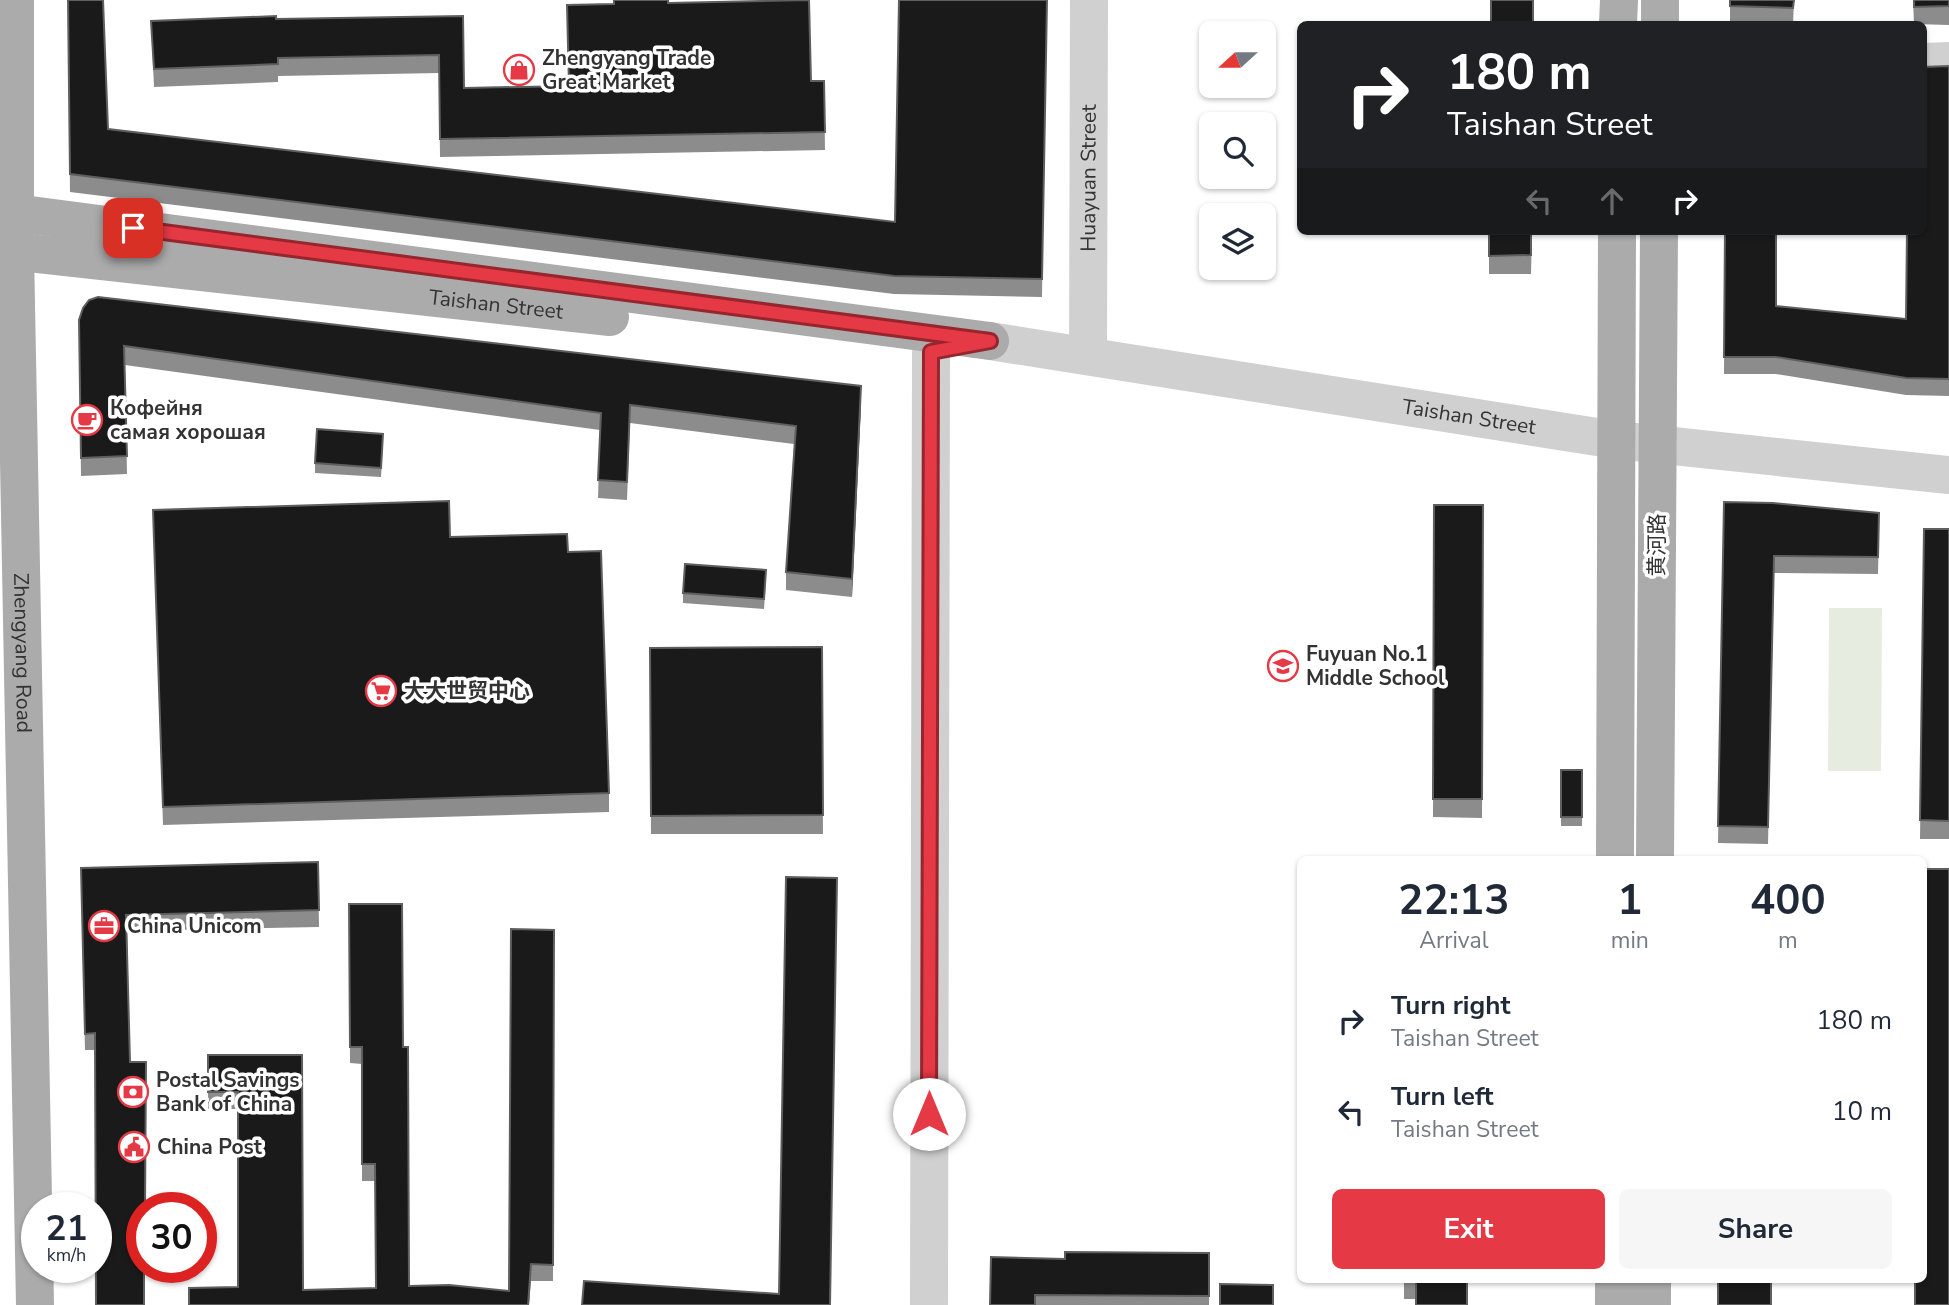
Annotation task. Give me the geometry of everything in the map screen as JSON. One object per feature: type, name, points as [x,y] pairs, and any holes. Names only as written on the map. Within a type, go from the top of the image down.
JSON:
[{"type":"main road","name":"Zhengyang Road","points":[[15,0],[8,251],[35,1305]]},
{"type":"main road","points":[[1618,21],[1619,0]]},
{"type":"main road","points":[[1660,0],[1660,21]]},
{"type":"main road","name":"Taishan Street","points":[[8,212],[990,341]]},
{"type":"main road","name":"黄河路","points":[[1615,856],[1617,235]]},
{"type":"main road","name":"黄河路","points":[[1655,856],[1659,235]]},
{"type":"main road","name":"Taishan Street","points":[[8,251],[931,352],[990,341]]},
{"type":"main road","points":[[1614,1283],[1614,1305]]},
{"type":"main road","points":[[1652,1305],[1653,1283]]},
{"type":"street","name":"Huayuan Street","points":[[1088,355],[1089,0]]},
{"type":"street","points":[[1927,62],[1949,61]]},
{"type":"street","name":"Taishan Street","points":[[990,341],[1616,440],[1949,475]]},
{"type":"street","points":[[929,1305],[931,352]]},
{"type":"shaded area","points":[[1829,608],[1882,608],[1881,771],[1828,771]]},
{"type":"building","points":[[68,0],[103,0],[108,129],[895,222],[899,0],[1047,0],[1042,279],[894,276],[70,174]]},
{"type":"building","points":[[614,0],[668,0],[668,3],[809,0],[811,81],[824,81],[825,132],[440,139],[439,55],[278,58],[278,64],[154,69],[151,21],[276,16],[276,19],[463,16],[464,88],[569,86],[567,5],[614,4]]},
{"type":"building","points":[[1491,0],[1533,0],[1533,21],[1491,21]]},
{"type":"building","points":[[1730,0],[1794,0],[1793,8],[1730,6]]},
{"type":"building","points":[[1914,0],[1949,0],[1949,6],[1914,7]]},
{"type":"building","points":[[1949,66],[1949,379],[1906,378],[1776,357],[1724,357],[1725,235],[1776,235],[1776,306],[1906,319],[1907,235],[1927,235],[1927,67]]},
{"type":"building","points":[[1489,235],[1531,235],[1531,255],[1489,256]]},
{"type":"building","points":[[98,297],[861,386],[852,579],[786,572],[796,426],[630,405],[627,482],[598,480],[601,413],[124,346],[127,456],[81,458],[79,320],[89,300]]},
{"type":"building","points":[[317,429],[383,434],[381,468],[315,463]]},
{"type":"building","name":"大大世贸中心","points":[[449,501],[450,537],[567,534],[568,552],[601,551],[609,793],[163,807],[153,510]]},
{"type":"building","points":[[1724,502],[1773,503],[1879,513],[1878,557],[1774,556],[1768,827],[1718,826]]},
{"type":"building","points":[[1434,505],[1483,505],[1482,799],[1433,799]]},
{"type":"building","points":[[1924,529],[1949,529],[1949,821],[1920,820]]},
{"type":"building","points":[[685,564],[766,570],[764,599],[683,593]]},
{"type":"building","points":[[822,647],[823,815],[651,816],[650,648]]},
{"type":"building","points":[[1561,770],[1582,770],[1582,817],[1561,817]]},
{"type":"building","points":[[318,862],[319,910],[126,915],[130,1062],[146,1062],[145,1192],[126,1192],[126,1283],[144,1283],[144,1305],[96,1305],[96,1283],[112,1283],[112,1192],[96,1192],[95,1033],[85,1034],[81,868]]},
{"type":"building","points":[[1927,869],[1949,869],[1949,1305],[1915,1305],[1915,1283],[1927,1283]]},
{"type":"building","points":[[786,877],[837,878],[830,1305],[582,1305],[584,1281],[779,1294]]},
{"type":"building","points":[[349,904],[402,904],[403,1047],[408,1047],[409,1286],[449,1285],[509,1291],[511,929],[554,930],[553,1265],[531,1264],[528,1305],[189,1305],[189,1288],[238,1287],[238,1092],[208,1092],[208,1055],[302,1055],[303,1290],[376,1288],[375,1164],[362,1164],[362,1047],[350,1047]]},
{"type":"building","points":[[1065,1252],[1209,1253],[1209,1296],[1035,1295],[1035,1305],[990,1305],[991,1257],[1065,1259]]},
{"type":"building","points":[[1416,1283],[1467,1283],[1467,1305],[1416,1305]]},
{"type":"building","points":[[1718,1283],[1771,1283],[1771,1305],[1718,1305]]},
{"type":"building","points":[[1220,1284],[1273,1285],[1273,1305],[1220,1305]]},
{"type":"place","name":"Zhengyang Trade Great Market","points":[[519,70]]},
{"type":"place","name":"Кофейня самая хорошая","points":[[87,420]]},
{"type":"place","name":"Fuyuan No.1 Middle School","points":[[1283,666]]},
{"type":"place","name":"大大世贸中心","points":[[381,691]]},
{"type":"place","name":"China Unicom","points":[[104,926]]},
{"type":"place","name":"Postal Savings Bank of China","points":[[133,1092]]},
{"type":"place","name":"China Post","points":[[134,1147]]},
{"type":"route","points":[[133,228],[990,341],[931,352],[929,1114]]}]
